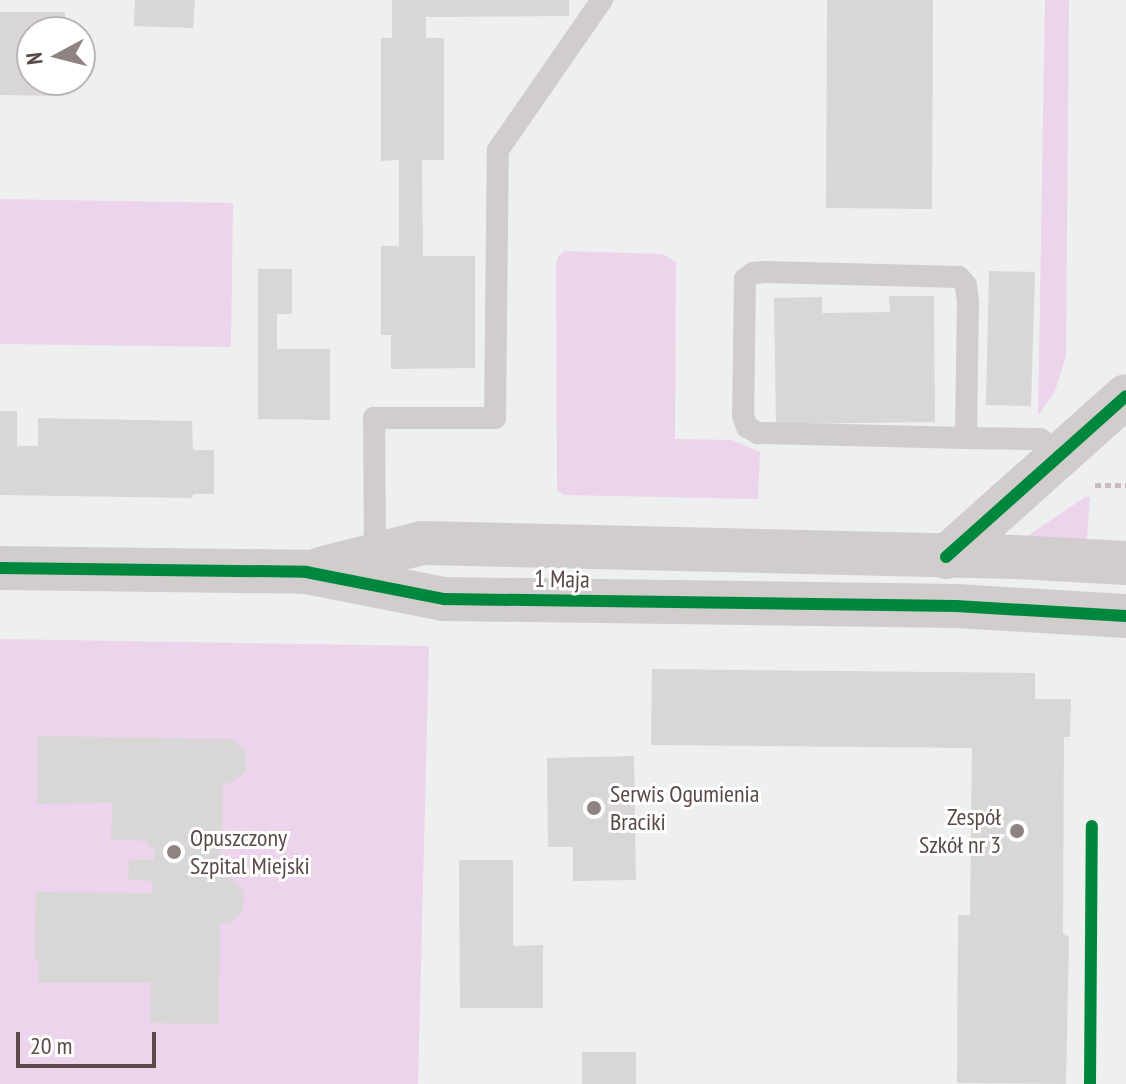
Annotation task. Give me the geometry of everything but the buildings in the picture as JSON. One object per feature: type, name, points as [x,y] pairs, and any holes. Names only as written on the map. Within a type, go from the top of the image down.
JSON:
[{"type":"street","points":[[946,557],[1126,396]]},
{"type":"street","name":"1 Maja","points":[[306,572],[422,543],[1126,563]]},
{"type":"street","name":"1 Maja","points":[[0,568],[306,572],[444,599],[956,606],[1126,616]]},
{"type":"lane","points":[[375,555],[374,418],[495,418],[498,150],[602,0]]},
{"type":"lane","points":[[966,438],[968,302],[966,285],[959,277],[765,272],[753,273],[745,279],[743,416],[747,427],[758,433],[966,438],[1040,439],[1061,454]]},
{"type":"shaded area","points":[[1045,0],[1069,0],[1066,356],[1055,391],[1038,416]]},
{"type":"shaded area","points":[[0,199],[233,203],[231,347],[0,344]]},
{"type":"shaded area","points":[[565,251],[662,254],[676,262],[675,439],[732,440],[760,452],[758,499],[564,495],[557,490],[556,264],[558,256]]},
{"type":"shaded area","points":[[1085,497],[1090,497],[1087,538],[1081,542],[1026,537]]},
{"type":"shaded area","points":[[0,639],[429,646],[418,1084],[0,1084]]},
{"type":"cycle path","points":[[946,557],[1126,396]]},
{"type":"cycle path","points":[[0,568],[306,572],[444,599],[956,606],[1126,616]]},
{"type":"cycle path","points":[[1090,1084],[1092,826]]},
{"type":"place","name":"Serwis Ogumienia Braciki","points":[[594,808]]},
{"type":"place","name":"Zespół Szkół nr 3","points":[[1017,831]]},
{"type":"place","name":"Opuszczony Szpital Miejski","points":[[174,852]]}]
